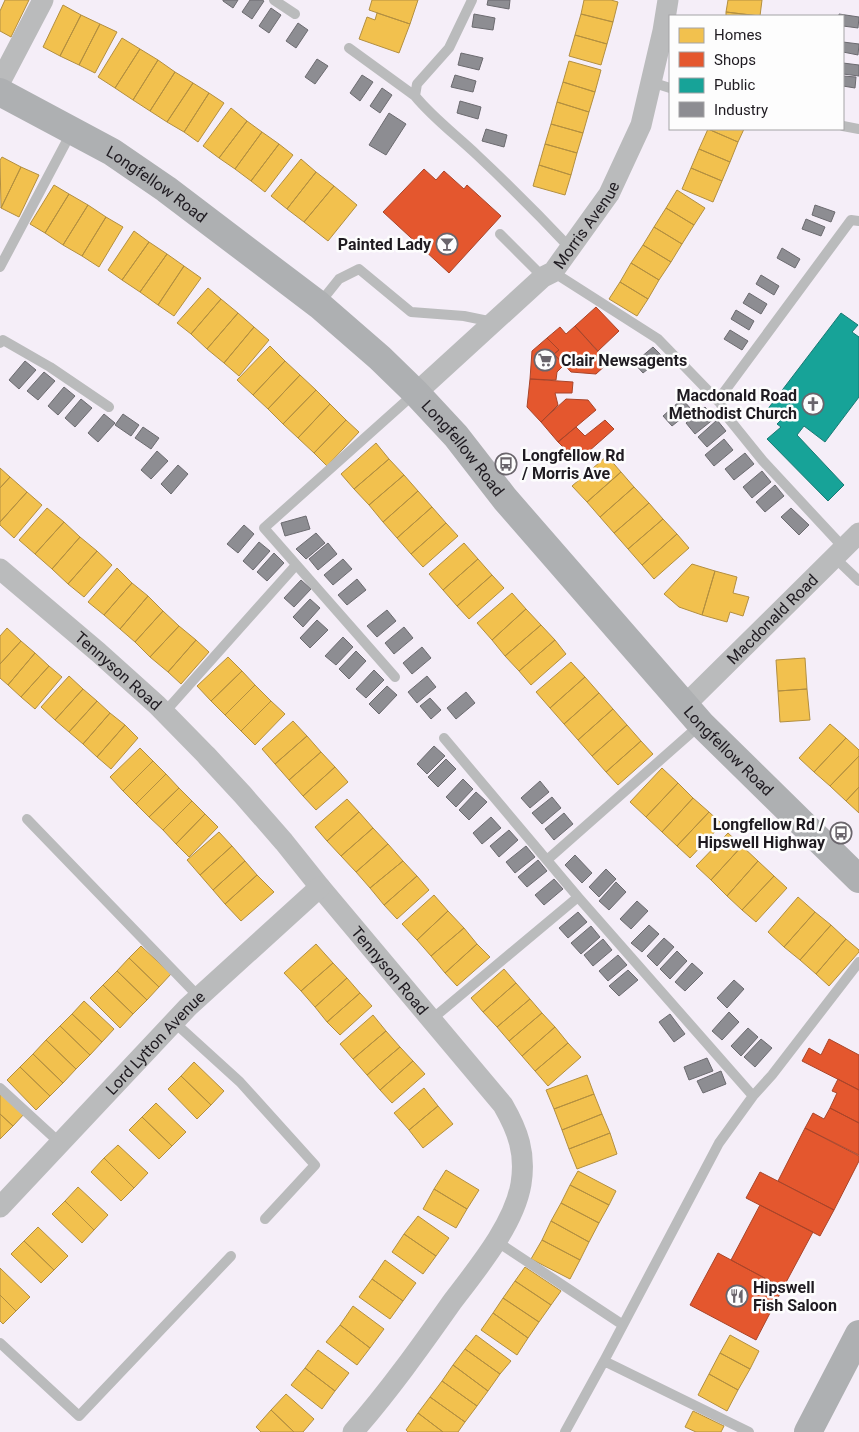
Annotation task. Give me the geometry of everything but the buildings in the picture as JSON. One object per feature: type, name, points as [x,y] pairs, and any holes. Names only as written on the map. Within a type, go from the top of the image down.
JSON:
[{"type":"street","points":[[0,82],[44,0]]},
{"type":"street","name":"Morris Avenue","points":[[416,393],[493,322],[548,275],[609,194],[661,85],[663,31],[668,0]]},
{"type":"street","name":"Longfellow Road","points":[[0,92],[112,152],[166,189],[319,305],[380,358],[456,436],[505,499],[692,715],[859,879]]},
{"type":"street","name":"Macdonald Road","points":[[692,715],[839,552],[859,533]]},
{"type":"street","name":"Tennyson Road","points":[[0,569],[98,652],[164,714],[243,795],[503,1105],[514,1124],[520,1142],[523,1161],[521,1185],[515,1204],[496,1241],[412,1358],[353,1432]]},
{"type":"street","name":"Lord Lytton Avenue","points":[[0,1207],[199,997],[320,888]]},
{"type":"street","points":[[808,1432],[859,1334]]},
{"type":"lane","points":[[274,0],[295,14]]},
{"type":"lane","points":[[414,96],[417,84],[450,48],[472,0]]},
{"type":"lane","points":[[350,48],[414,96],[427,111],[516,192],[570,248]]},
{"type":"lane","points":[[844,126],[859,129]]},
{"type":"lane","points":[[0,267],[72,130]]},
{"type":"lane","points":[[720,403],[724,392],[851,220],[859,221]]},
{"type":"lane","points":[[500,234],[548,275],[658,339],[720,403],[729,419],[839,552],[859,581]]},
{"type":"lane","points":[[319,305],[339,279],[359,269],[411,312],[464,316],[493,322]]},
{"type":"lane","points":[[1,340],[50,367],[109,407]]},
{"type":"lane","points":[[395,677],[264,528],[416,393]]},
{"type":"lane","points":[[164,714],[296,565]]},
{"type":"lane","points":[[547,860],[692,715]]},
{"type":"lane","points":[[444,738],[578,897],[753,1096]]},
{"type":"lane","points":[[27,819],[199,997]]},
{"type":"lane","points":[[432,1019],[578,897]]},
{"type":"lane","points":[[565,1432],[720,1143],[753,1096],[772,1075],[859,962]]},
{"type":"lane","points":[[174,1022],[240,1082],[315,1165],[264,1219]]},
{"type":"lane","points":[[0,1088],[60,1143]]},
{"type":"lane","points":[[496,1241],[623,1325]]},
{"type":"lane","points":[[0,1343],[79,1416],[231,1256]]},
{"type":"lane","points":[[604,1361],[748,1432]]},
{"type":"place","name":"Painted Lady","points":[[447,244]]},
{"type":"place","name":"Clair Newsagents","points":[[545,360]]},
{"type":"place","name":"Macdonald Road Methodist Church","points":[[813,404]]},
{"type":"place","name":"Longfellow Rd / Morris Ave","points":[[506,464]]},
{"type":"place","name":"Longfellow Rd / Hipswell Highway","points":[[841,833]]},
{"type":"place","name":"Hipswell Fish Saloon","points":[[737,1296]]}]
